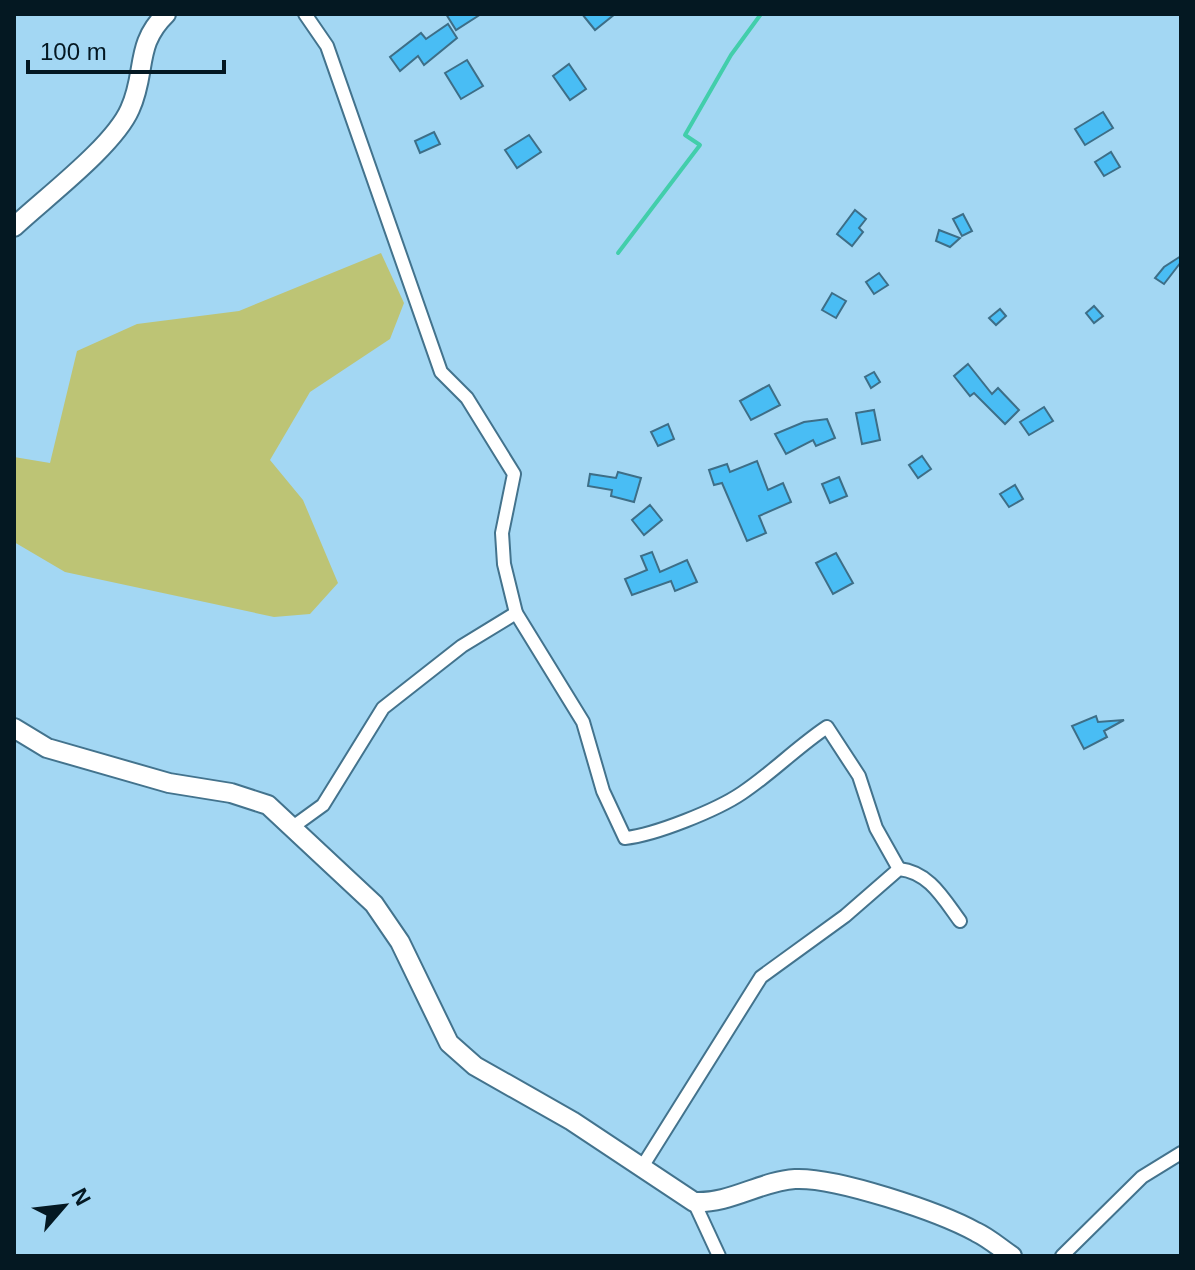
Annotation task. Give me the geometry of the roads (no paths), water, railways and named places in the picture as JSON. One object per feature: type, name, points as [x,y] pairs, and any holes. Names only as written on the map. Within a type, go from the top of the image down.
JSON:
[{"type":"street","points":[[14,227],[107,141],[130,111],[140,77],[142,46],[166,14]]},
{"type":"street","points":[[305,14],[327,46],[441,372],[467,398],[514,474],[502,533],[504,564],[516,613],[583,722],[603,791],[625,838],[648,836],[741,794],[793,750],[827,727],[859,776],[876,828],[899,869]]},
{"type":"street","points":[[294,826],[323,805],[383,708],[462,646],[516,613]]},
{"type":"street","points":[[18,736],[47,748],[169,783],[231,793],[268,805],[374,904],[400,942],[449,1043],[475,1066],[572,1121],[694,1202],[712,1203],[792,1179],[815,1179],[871,1192],[976,1231],[1012,1256]]},
{"type":"street","points":[[642,1167],[761,977],[845,916],[899,869],[913,871],[935,887],[960,921]]},
{"type":"street","points":[[1062,1256],[1142,1177],[1181,1153]]},
{"type":"street","points":[[694,1202],[719,1256]]},
{"type":"waterway","points":[[618,253],[700,145],[685,135],[731,55],[761,14]]}]
